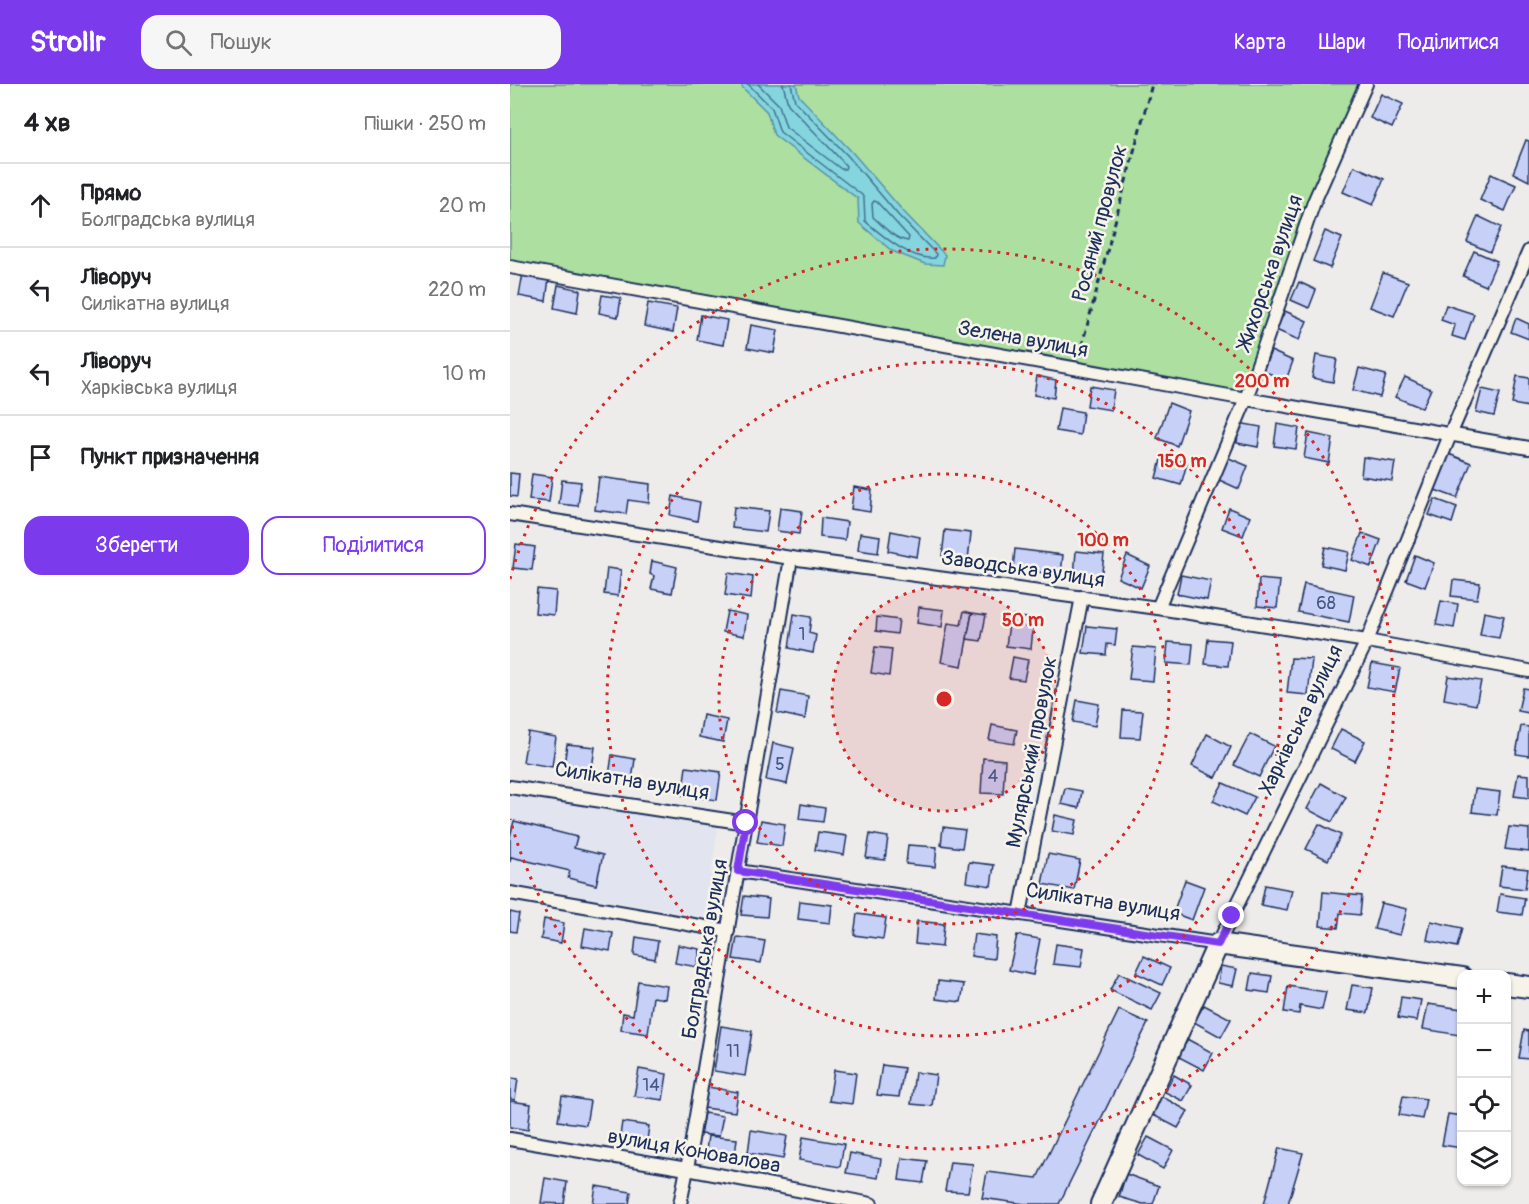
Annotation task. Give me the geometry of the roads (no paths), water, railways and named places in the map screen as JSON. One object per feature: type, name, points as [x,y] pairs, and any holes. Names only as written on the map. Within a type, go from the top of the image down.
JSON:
[{"type":"main road","name":"Силікатна вулиця","points":[[1218,944],[1457,977]]},
{"type":"main road","name":"Харківська вулиця","points":[[1101,1204],[1218,944]]},
{"type":"main road","points":[[1511,985],[1529,987]]},
{"type":"street","name":"Жихорська вулиця","points":[[1158,608],[1246,399],[1314,202],[1366,84]]},
{"type":"street","name":"Харківська вулиця","points":[[1218,944],[1367,641],[1450,435],[1529,251]]},
{"type":"street","name":"Зелена вулиця","points":[[510,267],[1529,448]]},
{"type":"street","name":"Заводська вулиця","points":[[510,514],[791,558],[1158,608],[1367,641],[1529,671]]},
{"type":"street","name":"Болградська вулиця","points":[[680,1204],[791,558]]},
{"type":"street","name":"Мулярський провулок","points":[[1020,914],[1082,597]]},
{"type":"street","name":"Силікатна вулиця","points":[[510,787],[746,823]]},
{"type":"street","name":"Силікатна вулиця","points":[[738,871],[1218,944]]},
{"type":"street","points":[[510,893],[728,931]]},
{"type":"street","name":"вулиця Коновалова","points":[[510,1139],[687,1169],[871,1204]]},
{"type":"water","points":[[742,84],[796,84],[799,96],[945,255],[943,265],[925,264],[892,251],[859,223],[858,199],[774,135],[767,112],[742,87]]}]
